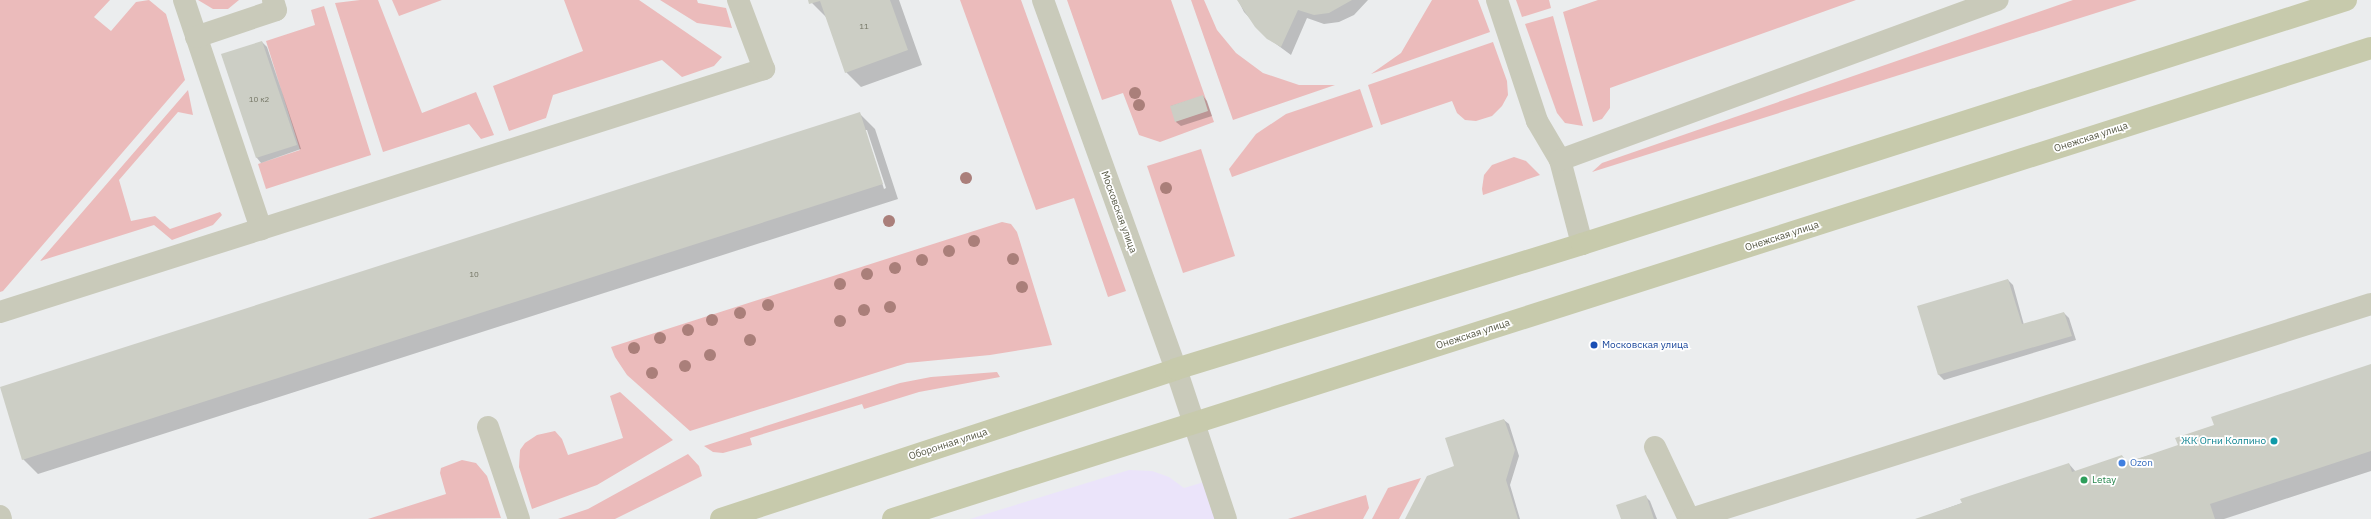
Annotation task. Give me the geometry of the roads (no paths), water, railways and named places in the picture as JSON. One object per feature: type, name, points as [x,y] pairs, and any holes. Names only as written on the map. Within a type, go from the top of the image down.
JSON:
[{"type":"main road","points":[[1176,369],[1582,244],[2346,0]]},
{"type":"main road","name":"Онежская улица","points":[[1193,424],[2371,48]]},
{"type":"main road","name":"Оборонная улица","points":[[721,519],[1176,369]]},
{"type":"main road","points":[[892,519],[1193,424]]},
{"type":"street","points":[[184,0],[261,229]]},
{"type":"street","points":[[196,37],[276,10],[273,0]]},
{"type":"street","points":[[0,312],[764,69],[738,0]]},
{"type":"street","name":"Московская улица","points":[[1043,0],[1176,369],[1193,424],[1226,519]]},
{"type":"street","points":[[1497,0],[1537,121],[1560,160],[1582,244]]},
{"type":"street","points":[[1560,160],[1998,0]]},
{"type":"street","points":[[1655,447],[1690,519],[2371,304]]},
{"type":"street","points":[[488,427],[519,519]]},
{"type":"place","name":"Московская улица","points":[[1594,345]]},
{"type":"place","name":"ЖК Огни Колпино","points":[[2274,441]]},
{"type":"place","name":"Ozon","points":[[2122,463]]},
{"type":"place","name":"Letay","points":[[2084,480]]}]
